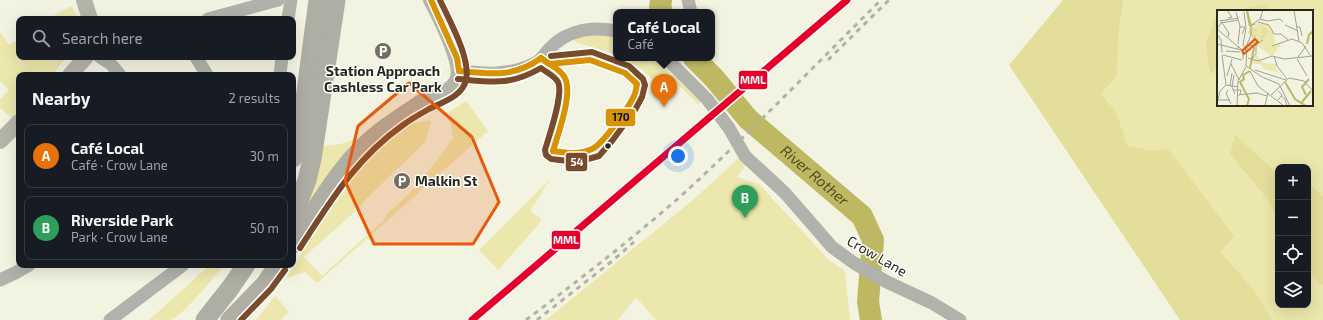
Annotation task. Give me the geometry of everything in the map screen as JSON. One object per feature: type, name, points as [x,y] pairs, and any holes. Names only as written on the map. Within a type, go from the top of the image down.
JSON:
[{"type":"highway","points":[[296,147],[301,129],[318,0]]},
{"type":"highway","points":[[296,209],[307,180],[312,159],[336,0]]},
{"type":"highway","points":[[296,239],[328,190],[357,154],[378,134],[424,102]]},
{"type":"highway","points":[[205,320],[223,298],[244,268]]},
{"type":"highway","points":[[233,316],[266,268]]},
{"type":"highway","points":[[233,316],[265,284],[276,268]]},
{"type":"main road","points":[[84,0],[89,16]]},
{"type":"main road","points":[[424,102],[444,93],[452,87],[458,79],[458,64],[431,0]]},
{"type":"main road","points":[[73,72],[83,60]]},
{"type":"main road","points":[[0,141],[16,125]]},
{"type":"street","points":[[219,16],[278,0]]},
{"type":"street","points":[[288,16],[291,0]]},
{"type":"street","points":[[458,64],[477,73],[501,74],[535,63],[554,44],[571,33],[596,28],[613,31]]},
{"type":"street","points":[[105,60],[111,64],[118,72]]},
{"type":"street","points":[[198,60],[205,72]]},
{"type":"street","points":[[280,72],[282,60]]},
{"type":"street","name":"Crow Lane","points":[[669,61],[711,104],[729,128],[745,156],[785,193],[832,247],[854,263],[887,282],[932,303],[960,320]]},
{"type":"street","points":[[0,280],[24,268]]},
{"type":"street","points":[[110,320],[179,268]]},
{"type":"highlighted area","points":[[409,83],[472,137],[499,202],[473,244],[374,244],[345,181],[358,126]]},
{"type":"shaded area","points":[[1063,0],[1323,0],[1323,320],[1181,320]]},
{"type":"shaded area","points":[[1063,0],[1123,0],[1118,37],[1117,75],[1101,94],[1116,112],[1127,146],[1153,151],[1168,149],[1234,236],[1220,252],[1253,289],[1272,320],[1180,320],[1009,65]]},
{"type":"shaded area","points":[[1268,4],[1267,10],[1236,10]]},
{"type":"shaded area","points":[[71,6],[78,16],[53,16]]},
{"type":"shaded area","points":[[1217,14],[1217,68],[1210,75],[1206,43]]},
{"type":"shaded area","points":[[0,32],[9,45],[16,42],[16,60],[64,60],[54,72],[16,72],[16,116],[13,119],[0,108],[0,99],[9,90],[0,81]]},
{"type":"shaded area","points":[[602,34],[613,36],[613,53],[575,42],[573,36]]},
{"type":"shaded area","points":[[628,61],[658,61],[701,102],[698,104],[673,80],[663,76],[660,81],[656,83],[644,71]]},
{"type":"shaded area","points":[[466,101],[488,131],[317,283],[305,272],[286,279],[293,268],[296,268],[296,263],[353,172],[384,140],[412,123],[432,120],[425,142],[366,199],[359,208],[304,257],[322,276],[383,221],[390,211],[407,196],[434,164],[453,138],[449,112]]},
{"type":"shaded area","points":[[369,134],[304,218],[321,146],[345,143]]},
{"type":"shaded area","points":[[1235,135],[1275,171],[1275,213],[1267,198],[1230,154]]},
{"type":"shaded area","points":[[740,157],[746,165],[737,177],[759,184],[829,260],[845,271],[850,320],[656,320],[636,297],[618,320],[546,320],[694,199]]},
{"type":"shaded area","points":[[550,179],[530,211],[541,219],[539,224],[498,270],[479,250]]},
{"type":"shaded area","points":[[1311,187],[1313,187],[1323,197],[1323,285],[1318,282],[1311,274]]},
{"type":"shaded area","points":[[207,268],[221,268],[198,296],[182,312],[170,320],[149,320]]},
{"type":"shaded area","points":[[275,296],[289,312],[280,320],[256,320]]},
{"type":"waterway","name":"River Rother","points":[[660,9],[661,0]]},
{"type":"waterway","name":"River Rother","points":[[697,61],[714,78],[748,119],[862,216],[873,240],[868,302],[871,320]]},
{"type":"railway","points":[[526,320],[605,259],[682,195],[881,0]]},
{"type":"railway","points":[[828,60],[889,0]]},
{"type":"railway","points":[[537,320],[634,242]]},
{"type":"transit line","name":"170","points":[[431,0],[457,58],[459,71]]},
{"type":"transit line","name":"54","points":[[300,248],[333,198],[371,152],[386,138],[406,123],[456,95],[464,86],[467,71],[462,50],[454,28],[440,0]]},
{"type":"transit line","name":"MML","points":[[472,320],[847,0]]},
{"type":"transit line","name":"54","points":[[551,56],[592,52],[613,60]]},
{"type":"transit line","name":"170","points":[[541,58],[549,64],[590,60],[625,73],[637,84],[635,94],[627,108],[602,141],[596,146],[587,151],[578,153],[553,151]]},
{"type":"transit line","name":"170","points":[[541,58],[561,72],[567,85],[564,114],[553,151]]},
{"type":"transit line","name":"170","points":[[459,71],[481,73],[511,72],[521,69],[541,58]]},
{"type":"transit line","name":"54","points":[[458,79],[491,82],[510,80],[520,78],[541,68],[555,78],[558,82],[559,88],[558,105],[545,150],[546,155],[551,159],[577,162],[599,156],[635,110],[642,97],[645,85],[643,79],[629,66],[616,61]]},
{"type":"transit line","name":"54","points":[[241,320],[271,289],[285,270]]},
{"type":"place","name":"Station Approach Cashless Car Park","points":[[383,51]]},
{"type":"place","name":"Café Local","points":[[664,107]]},
{"type":"place","name":"Malkin St","points":[[402,181]]},
{"type":"place","name":"Riverside Park","points":[[745,218]]}]
